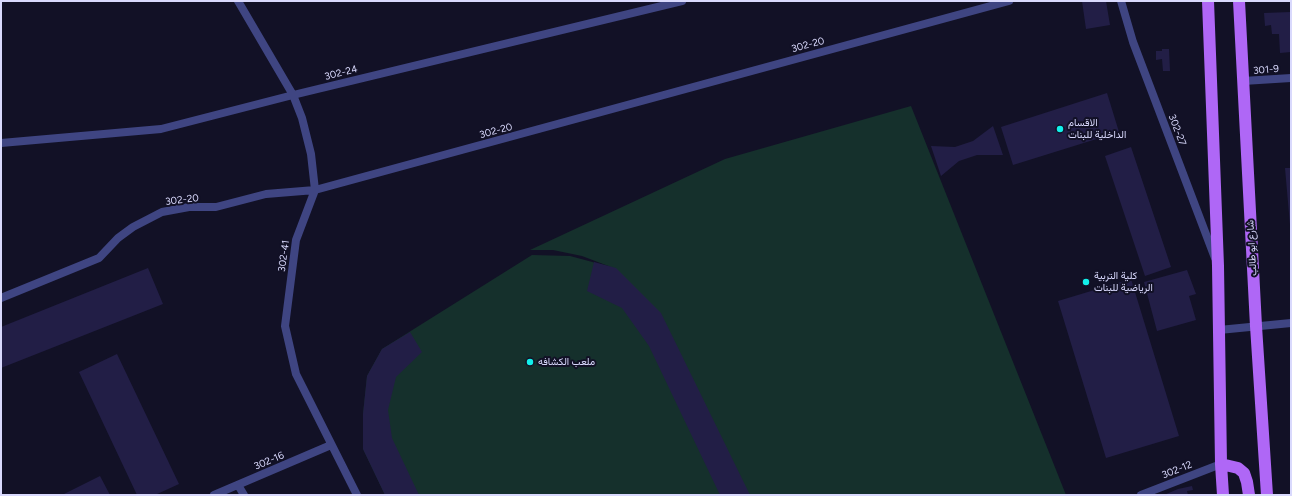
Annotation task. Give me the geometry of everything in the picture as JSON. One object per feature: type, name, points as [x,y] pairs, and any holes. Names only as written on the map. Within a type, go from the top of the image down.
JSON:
[{"type":"main road","points":[[1208,1],[1218,266],[1221,464],[1223,495]]},
{"type":"main road","name":"شارع ابو طالب","points":[[1239,1],[1266,495]]},
{"type":"main road","points":[[1221,464],[1238,468],[1244,473],[1249,495]]},
{"type":"street","name":"302-41","points":[[238,1],[293,95],[302,118],[311,154],[315,190],[296,240],[285,326],[296,374],[357,495]]},
{"type":"street","name":"302-24","points":[[1,143],[161,129],[293,95],[682,1]]},
{"type":"street","name":"302-20","points":[[1,298],[99,258],[118,238],[133,227],[162,212],[189,207],[216,207],[266,194],[315,190],[1009,1]]},
{"type":"street","name":"302-27","points":[[1121,1],[1133,42],[1218,266]]},
{"type":"street","name":"301-9","points":[[1243,81],[1291,78]]},
{"type":"street","points":[[1219,330],[1291,323]]},
{"type":"street","name":"302-16","points":[[214,495],[331,445]]},
{"type":"street","name":"302-12","points":[[1141,495],[1221,464]]},
{"type":"street","points":[[238,485],[244,495]]},
{"type":"green space","points":[[911,106],[1066,495],[385,495],[363,449],[363,414],[367,376],[382,349],[532,255],[570,256],[611,267],[582,256],[553,250],[530,250],[725,159]]},
{"type":"building","points":[[1082,1],[1106,1],[1110,25],[1086,29]]},
{"type":"building","points":[[1291,12],[1291,52],[1280,53],[1279,34],[1272,34],[1271,25],[1265,26],[1264,13]]},
{"type":"building","points":[[1162,49],[1169,49],[1170,71],[1163,71],[1162,59],[1156,60],[1156,51],[1162,51]]},
{"type":"building","name":"الاقسام الداخلية للبنات","points":[[1107,93],[1119,132],[1013,165],[1001,127]]},
{"type":"building","points":[[993,126],[1003,155],[977,155],[959,161],[941,176],[931,146],[955,147],[973,141]]},
{"type":"building","points":[[1131,147],[1171,267],[1145,276],[1105,156]]},
{"type":"building","points":[[1285,168],[1291,168],[1290,225]]},
{"type":"building","points":[[594,262],[616,268],[661,313],[750,495],[720,495],[649,346],[622,308],[587,291]]},
{"type":"building","points":[[148,268],[163,304],[1,368],[1,327]]},
{"type":"building","points":[[1187,270],[1196,294],[1189,296],[1196,320],[1157,331],[1144,282]]},
{"type":"building","points":[[1131,279],[1179,436],[1106,458],[1058,301]]},
{"type":"building","points":[[410,332],[422,352],[396,377],[388,410],[392,438],[419,495],[385,495],[363,449],[363,414],[367,376],[382,349]]},
{"type":"building","points":[[117,354],[179,484],[155,495],[137,495],[79,372]]},
{"type":"building","points":[[100,476],[110,495],[62,495]]},
{"type":"building","points":[[1192,486],[1193,490],[1187,491],[1188,495],[1164,495],[1178,489]]},
{"type":"place","name":"الاقسام الداخلية للبنات","points":[[1060,129]]},
{"type":"place","name":"كلية التربية الرياضية للبنات","points":[[1086,282]]},
{"type":"place","name":"ملعب الكشافه","points":[[530,362]]}]
